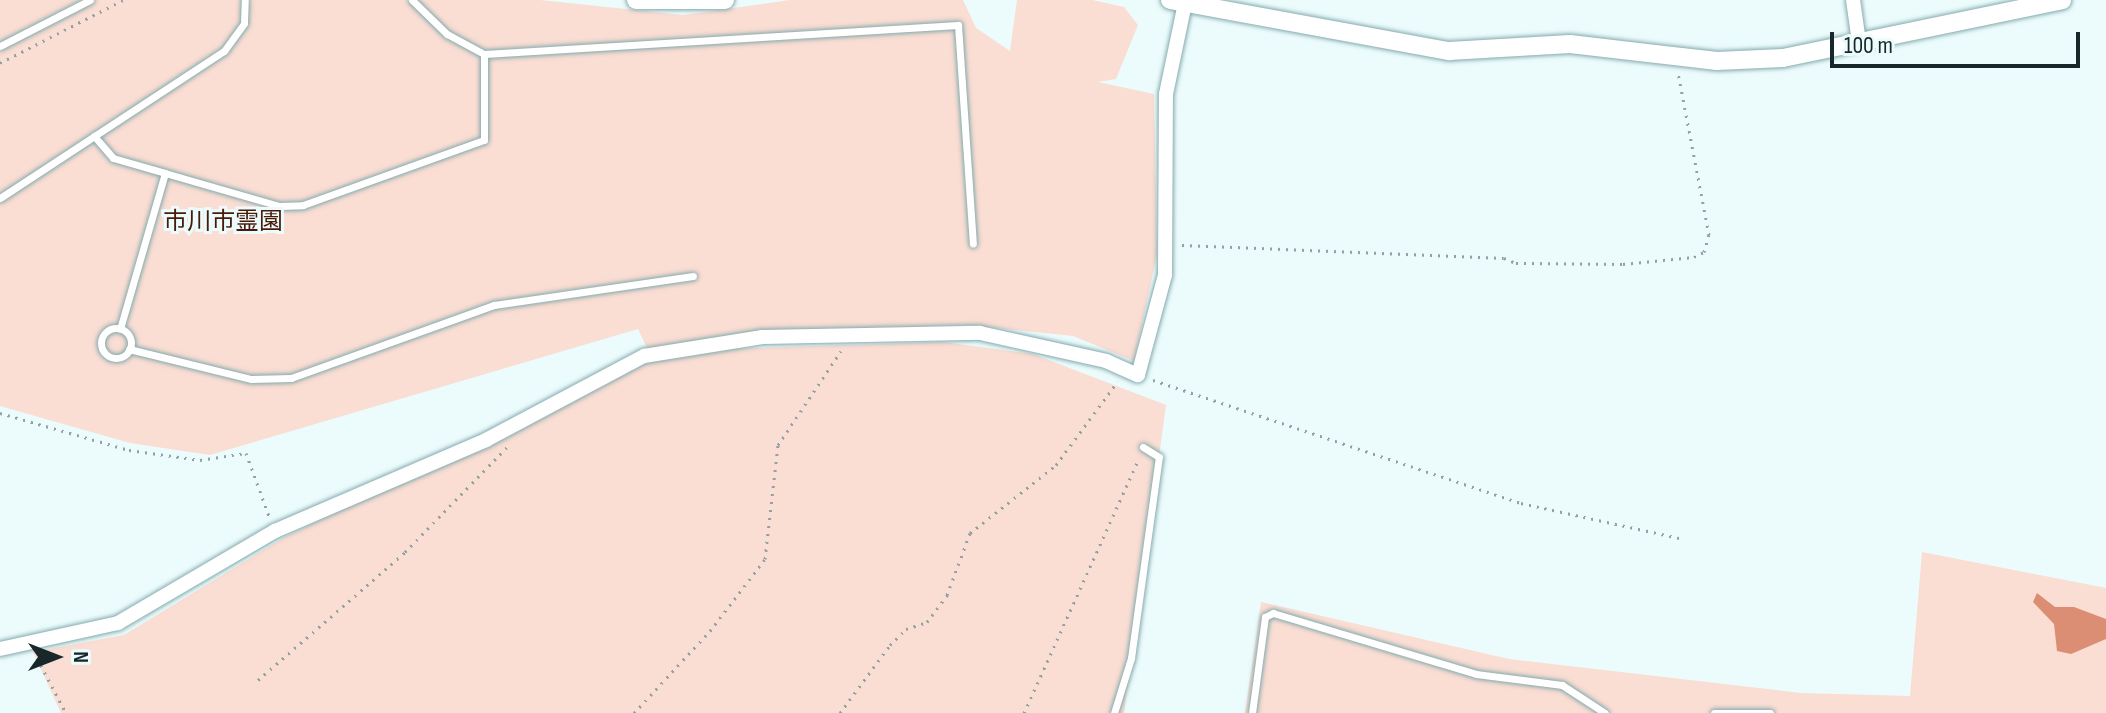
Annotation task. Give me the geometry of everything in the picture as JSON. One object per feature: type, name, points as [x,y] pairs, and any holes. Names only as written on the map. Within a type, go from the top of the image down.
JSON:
[{"type":"street","points":[[636,0],[725,0]]},
{"type":"street","points":[[1853,0],[1859,42]]},
{"type":"street","points":[[0,649],[118,623],[275,531],[486,440],[644,356],[762,337],[926,331],[1012,336],[1133,373],[1155,324],[1168,244],[1166,94],[1178,1],[1449,51],[1570,44],[1717,61],[1783,58],[2062,0]]},
{"type":"lane","points":[[0,46],[90,0]]},
{"type":"lane","points":[[0,198],[224,51],[244,23],[245,0]]},
{"type":"lane","points":[[412,0],[447,34],[484,54],[958,25],[973,243]]},
{"type":"lane","points":[[94,136],[113,158],[279,206],[303,205],[484,140],[484,54]]},
{"type":"lane","points":[[120,329],[165,173]]},
{"type":"lane","points":[[120,329],[105,333],[103,349],[116,358],[129,349],[251,379],[291,378],[494,305],[693,276]]},
{"type":"lane","points":[[120,329],[129,337],[129,349]]},
{"type":"lane","points":[[1114,713],[1131,658],[1159,457],[1143,447]]},
{"type":"lane","points":[[1252,713],[1265,617],[1273,613],[1476,674],[1562,685],[1605,713]]},
{"type":"lane","points":[[1714,713],[1770,713]]},
{"type":"path","points":[[0,63],[123,0]]},
{"type":"path","points":[[1168,244],[1504,258],[1516,263],[1623,264],[1694,257],[1704,252],[1709,235],[1682,85],[1671,55]]},
{"type":"path","points":[[634,713],[710,631],[765,559],[778,445],[851,334]]},
{"type":"path","points":[[840,713],[890,645],[906,629],[927,622],[947,595],[970,533],[1056,465],[1133,373],[1521,503],[1679,538]]},
{"type":"path","points":[[0,413],[129,450],[200,460],[246,453],[272,522]]},
{"type":"path","points":[[258,680],[464,497],[515,437]]},
{"type":"path","points":[[1024,713],[1143,447]]},
{"type":"path","points":[[30,644],[66,713]]},
{"type":"green space","name":"市川市霊園","points":[[0,0],[540,0],[683,15],[790,0],[963,0],[976,28],[1010,51],[1017,0],[1092,0],[1124,7],[1138,25],[1116,79],[1098,82],[1154,94],[1157,255],[1134,361],[1073,336],[969,325],[776,331],[647,348],[638,329],[210,455],[130,443],[0,406]]},
{"type":"green space","points":[[943,342],[1033,354],[1166,405],[1124,713],[61,713],[33,652],[124,635],[285,537],[645,363],[726,349]]},
{"type":"green space","points":[[1922,552],[2106,588],[2106,713],[1245,713],[1261,602],[1509,659],[1801,693],[1910,696]]},
{"type":"shaded area","points":[[2037,593],[2055,607],[2074,607],[2106,619],[2106,639],[2071,654],[2057,651],[2054,624],[2033,602]]}]
